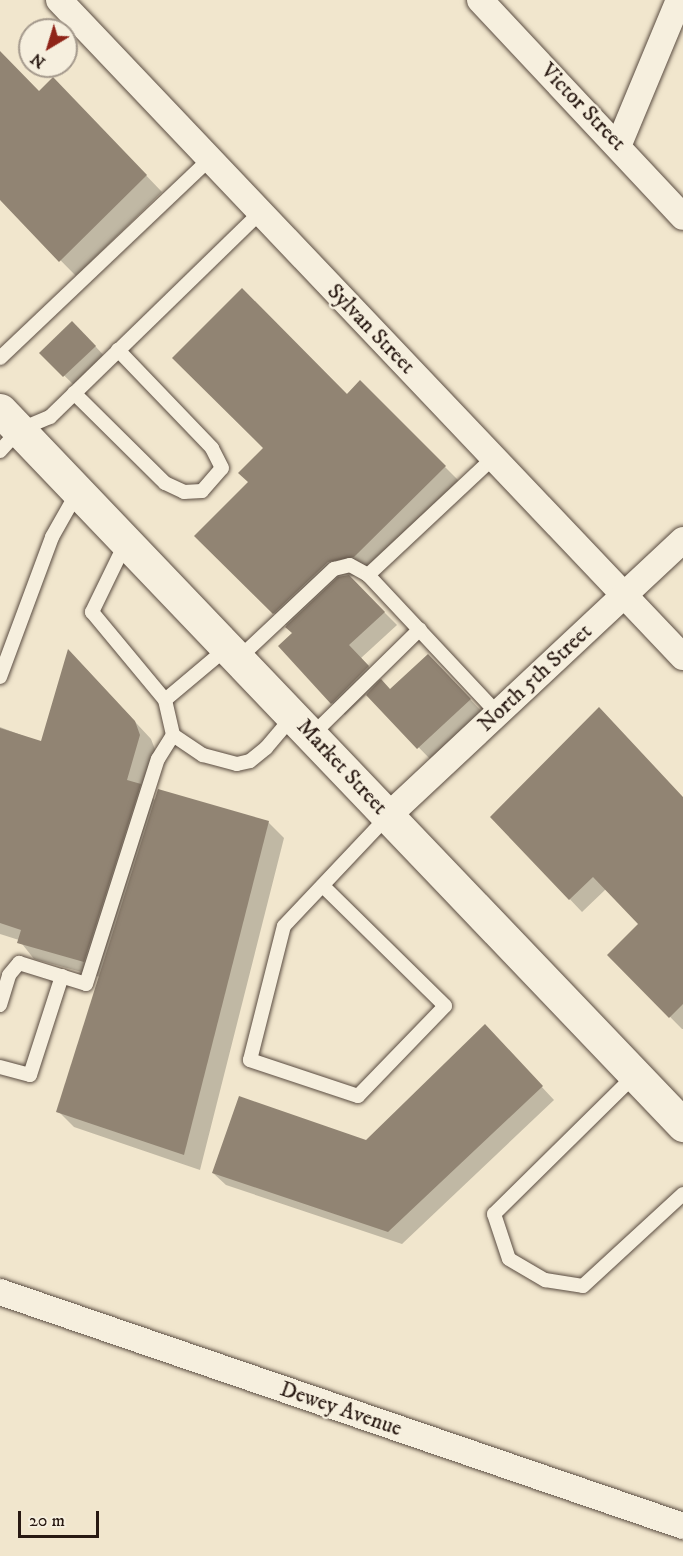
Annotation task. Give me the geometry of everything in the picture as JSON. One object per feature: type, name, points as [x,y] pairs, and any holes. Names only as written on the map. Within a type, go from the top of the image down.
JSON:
[{"type":"main road","name":"Market Street","points":[[6,430],[78,491],[683,1125]]},
{"type":"street","name":"Sylvan Street","points":[[59,0],[683,657]]},
{"type":"street","name":"Victor Street","points":[[480,0],[619,144],[683,217]]},
{"type":"street","points":[[619,144],[679,0]]},
{"type":"street","name":"North 5th Street","points":[[388,816],[683,540]]},
{"type":"street","name":"Dewey Avenue","points":[[0,1292],[683,1526]]},
{"type":"lane","points":[[0,358],[210,159]]},
{"type":"lane","points":[[6,430],[50,417],[261,213]]},
{"type":"lane","points":[[74,393],[165,483],[184,492],[202,491],[222,468],[212,448],[118,350]]},
{"type":"lane","points":[[368,575],[493,458]]},
{"type":"lane","points":[[0,677],[52,537],[78,491]]},
{"type":"lane","points":[[126,542],[92,612],[165,700],[173,735],[203,755],[237,764],[250,761],[302,725],[420,629]]},
{"type":"lane","points":[[165,700],[233,653],[334,570],[350,565],[368,575],[497,713]]},
{"type":"lane","points":[[0,1005],[9,975],[19,963],[86,984],[158,759],[173,735]]},
{"type":"lane","points":[[323,886],[445,1006],[358,1096],[250,1060],[284,926],[388,816]]},
{"type":"lane","points":[[0,1067],[30,1075],[62,976]]},
{"type":"lane","points":[[635,1075],[494,1214],[509,1259],[544,1280],[583,1286],[683,1194]]},
{"type":"building","points":[[0,51],[18,69],[18,78],[26,78],[39,91],[54,78],[147,175],[59,262],[0,200]]},
{"type":"building","points":[[242,288],[347,394],[360,380],[446,466],[354,557],[328,562],[273,614],[194,536],[248,482],[238,473],[263,448],[172,358]]},
{"type":"building","points":[[72,321],[96,346],[63,377],[39,353]]},
{"type":"building","points":[[349,575],[385,612],[349,645],[369,666],[331,704],[278,646],[292,633],[285,627],[338,577]]},
{"type":"building","points":[[68,649],[135,721],[140,735],[127,780],[141,784],[84,962],[17,943],[21,930],[0,923],[0,728],[41,741]]},
{"type":"building","points":[[428,654],[471,699],[417,749],[366,695],[381,679],[390,689]]},
{"type":"building","points":[[599,707],[683,797],[683,1004],[669,1018],[607,955],[638,924],[593,877],[569,900],[490,817]]},
{"type":"building","points":[[158,789],[269,821],[184,1155],[56,1112]]},
{"type":"building","points":[[485,1024],[543,1086],[388,1232],[212,1173],[239,1096],[366,1140]]}]
